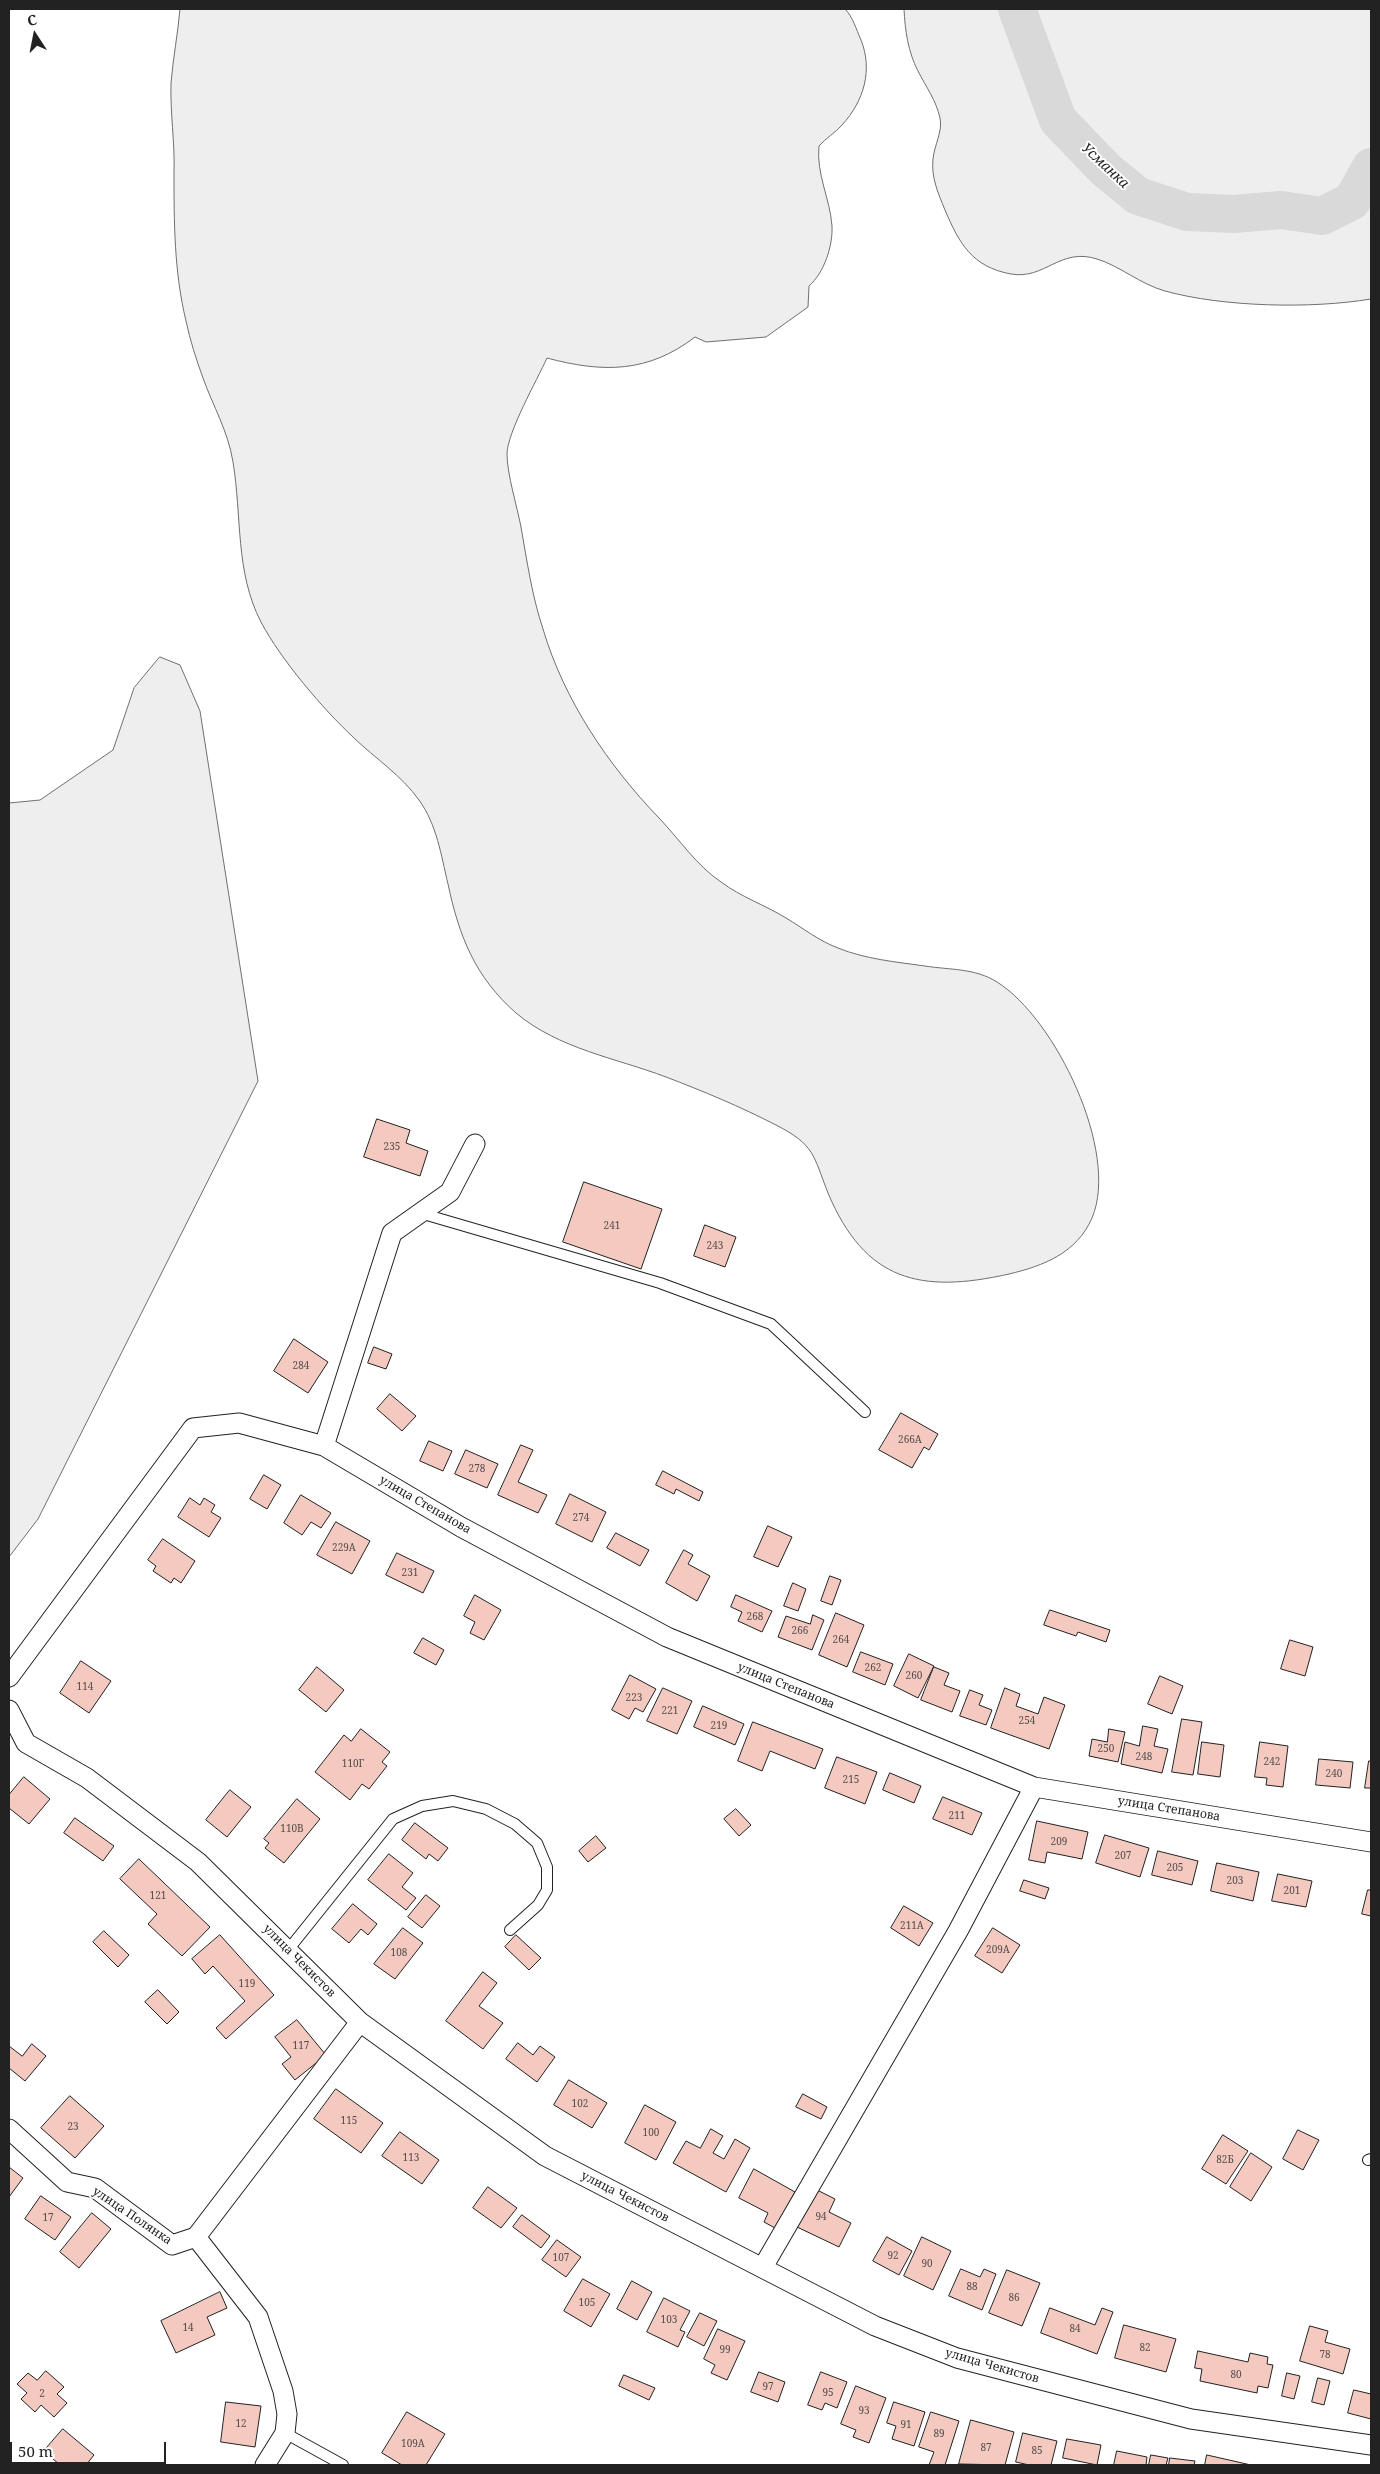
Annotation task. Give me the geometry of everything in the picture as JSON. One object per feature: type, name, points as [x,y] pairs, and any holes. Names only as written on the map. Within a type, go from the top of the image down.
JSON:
[{"type":"street","points":[[324,1446],[392,1233],[450,1192],[475,1144]]},
{"type":"street","name":"улица Степанова","points":[[9,1677],[193,1428],[239,1423],[324,1446],[461,1527],[667,1637],[1034,1787],[1371,1842]]},
{"type":"street","name":"улица Чекистов","points":[[9,1710],[17,1740],[87,1778],[198,1862],[360,2022],[545,2156],[875,2326],[957,2358],[1191,2419],[1371,2445]]},
{"type":"street","points":[[762,2267],[958,1930],[1034,1787]]},
{"type":"street","points":[[265,2465],[285,2433],[287,2414],[283,2392],[258,2317],[196,2238],[360,2022]]},
{"type":"street","name":"улица Полянка","points":[[9,2129],[67,2182],[95,2188],[172,2245],[196,2238]]},
{"type":"lane","points":[[420,1213],[660,1283],[771,1324],[865,1412]]},
{"type":"lane","points":[[288,1950],[393,1820],[422,1806],[453,1801],[486,1809],[515,1824],[537,1843],[547,1867],[547,1890],[538,1905],[510,1930]]},
{"type":"lane","points":[[285,2433],[343,2465]]},
{"type":"shaded area","points":[[180,9],[845,9],[848,12],[865,51],[866,74],[861,95],[850,116],[819,146],[819,166],[831,216],[832,234],[823,267],[809,286],[808,307],[766,337],[706,342],[695,337],[660,358],[624,367],[587,366],[547,358],[512,433],[507,454],[509,471],[530,578],[543,629],[552,655],[575,706],[605,754],[622,776],[696,860],[712,875],[745,897],[778,913],[824,942],[848,952],[903,963],[962,970],[989,977],[1019,1000],[1040,1025],[1060,1055],[1077,1089],[1090,1124],[1097,1158],[1098,1190],[1092,1218],[1086,1230],[1068,1249],[1058,1256],[1034,1267],[977,1280],[948,1282],[922,1280],[899,1274],[878,1263],[859,1246],[843,1223],[811,1152],[806,1145],[789,1132],[763,1118],[666,1077],[588,1051],[551,1036],[516,1013],[479,970],[464,938],[452,903],[438,840],[419,800],[405,783],[342,726],[316,699],[291,668],[261,622],[247,584],[243,564],[236,482],[231,451],[193,350],[179,284],[175,228],[171,83]]},
{"type":"shaded area","points":[[904,9],[1371,9],[1371,299],[1295,305],[1267,305],[1213,300],[1156,288],[1106,262],[1084,256],[1062,260],[1043,269],[1023,275],[998,271],[986,266],[969,252],[956,233],[934,179],[934,154],[941,123],[933,99],[909,49]]},
{"type":"shaded area","points":[[160,657],[180,665],[200,711],[258,1081],[38,1519],[9,1557],[9,803],[40,800],[113,750],[134,688]]},
{"type":"building","points":[[377,1119],[410,1130],[406,1143],[428,1151],[420,1176],[364,1157]]},
{"type":"building","points":[[584,1182],[662,1209],[641,1269],[563,1242]]},
{"type":"building","points":[[705,1225],[736,1237],[725,1267],[694,1256]]},
{"type":"building","points":[[294,1339],[328,1362],[308,1393],[274,1371]]},
{"type":"building","points":[[374,1347],[392,1354],[386,1369],[368,1363]]},
{"type":"building","points":[[390,1394],[416,1416],[402,1431],[377,1409]]},
{"type":"building","points":[[901,1413],[938,1434],[929,1450],[924,1447],[912,1468],[879,1450]]},
{"type":"building","points":[[429,1441],[452,1451],[443,1471],[420,1461]]},
{"type":"building","points":[[521,1445],[533,1450],[518,1482],[547,1495],[538,1513],[498,1495]]},
{"type":"building","points":[[466,1450],[498,1464],[487,1488],[455,1474]]},
{"type":"building","points":[[663,1471],[703,1492],[699,1501],[676,1489],[674,1494],[656,1485]]},
{"type":"building","points":[[264,1475],[281,1485],[267,1509],[250,1499]]},
{"type":"building","points":[[570,1494],[606,1512],[592,1542],[556,1524]]},
{"type":"building","points":[[301,1495],[331,1513],[321,1528],[311,1522],[302,1535],[284,1523]]},
{"type":"building","points":[[190,1498],[200,1505],[204,1498],[215,1505],[211,1512],[221,1518],[209,1537],[178,1517]]},
{"type":"building","points":[[336,1522],[370,1541],[352,1574],[317,1555]]},
{"type":"building","points":[[768,1526],[792,1537],[778,1567],[754,1557]]},
{"type":"building","points":[[616,1533],[649,1550],[640,1566],[607,1548]]},
{"type":"building","points":[[163,1539],[195,1561],[181,1583],[174,1578],[171,1583],[153,1571],[156,1566],[148,1560]]},
{"type":"building","points":[[684,1550],[693,1555],[688,1564],[710,1576],[697,1601],[666,1583]]},
{"type":"building","points":[[397,1553],[434,1571],[423,1593],[386,1575]]},
{"type":"building","points":[[830,1576],[841,1580],[832,1605],[821,1601]]},
{"type":"building","points":[[793,1583],[806,1589],[798,1611],[784,1606]]},
{"type":"building","points":[[475,1595],[501,1610],[484,1640],[470,1633],[475,1622],[464,1616]]},
{"type":"building","points":[[736,1595],[772,1611],[762,1632],[738,1621],[742,1612],[731,1607]]},
{"type":"building","points":[[1050,1610],[1110,1630],[1106,1642],[1078,1632],[1076,1636],[1044,1625]]},
{"type":"building","points":[[836,1613],[864,1625],[847,1667],[819,1655]]},
{"type":"building","points":[[813,1615],[824,1620],[812,1650],[778,1637],[786,1616],[810,1624]]},
{"type":"building","points":[[423,1638],[444,1650],[436,1665],[414,1653]]},
{"type":"building","points":[[1290,1640],[1313,1647],[1305,1676],[1281,1669]]},
{"type":"building","points":[[861,1652],[893,1664],[885,1685],[853,1672]]},
{"type":"building","points":[[909,1654],[934,1666],[918,1698],[894,1686]]},
{"type":"building","points":[[81,1661],[111,1681],[89,1713],[60,1693]]},
{"type":"building","points":[[317,1667],[344,1690],[326,1712],[299,1690]]},
{"type":"building","points":[[934,1667],[949,1673],[944,1685],[960,1691],[952,1712],[921,1700]]},
{"type":"building","points":[[630,1675],[656,1689],[643,1712],[635,1708],[629,1719],[612,1710]]},
{"type":"building","points":[[1160,1676],[1183,1686],[1172,1714],[1148,1704]]},
{"type":"building","points":[[663,1688],[692,1701],[677,1734],[647,1721]]},
{"type":"building","points":[[1005,1688],[1020,1694],[1016,1706],[1038,1714],[1044,1697],[1065,1705],[1049,1749],[991,1728]]},
{"type":"building","points":[[970,1690],[983,1695],[979,1705],[992,1710],[986,1725],[960,1716]]},
{"type":"building","points":[[703,1706],[744,1724],[735,1745],[694,1727]]},
{"type":"building","points":[[1182,1719],[1202,1722],[1193,1775],[1172,1772]]},
{"type":"building","points":[[753,1722],[823,1749],[815,1769],[770,1751],[762,1771],[738,1761]]},
{"type":"building","points":[[1143,1726],[1158,1729],[1154,1746],[1168,1749],[1162,1773],[1121,1764],[1125,1742],[1139,1746]]},
{"type":"building","points":[[361,1729],[390,1752],[382,1762],[387,1766],[369,1789],[362,1784],[350,1800],[315,1772],[344,1735],[351,1741]]},
{"type":"building","points":[[1109,1729],[1125,1732],[1118,1762],[1089,1756],[1092,1739],[1107,1742]]},
{"type":"building","points":[[1202,1742],[1224,1745],[1220,1777],[1198,1774]]},
{"type":"building","points":[[1260,1742],[1288,1746],[1283,1787],[1266,1785],[1267,1778],[1255,1777]]},
{"type":"building","points":[[837,1757],[877,1772],[865,1804],[825,1788]]},
{"type":"building","points":[[1319,1759],[1353,1762],[1350,1788],[1316,1785]]},
{"type":"building","points":[[1369,1761],[1371,1761],[1371,1788],[1365,1788]]},
{"type":"building","points":[[890,1773],[921,1786],[914,1803],[883,1790]]},
{"type":"building","points":[[24,1777],[50,1799],[29,1824],[9,1808],[9,1795]]},
{"type":"building","points":[[230,1790],[251,1807],[227,1837],[206,1820]]},
{"type":"building","points":[[943,1797],[982,1813],[972,1835],[933,1819]]},
{"type":"building","points":[[297,1799],[320,1819],[284,1863],[265,1848],[269,1843],[264,1839]]},
{"type":"building","points":[[736,1809],[751,1825],[739,1836],[724,1819]]},
{"type":"building","points":[[75,1818],[114,1846],[103,1861],[64,1833]]},
{"type":"building","points":[[1037,1821],[1088,1832],[1082,1859],[1047,1852],[1045,1863],[1029,1860]]},
{"type":"building","points":[[415,1823],[448,1848],[438,1861],[429,1854],[426,1859],[402,1840]]},
{"type":"building","points":[[1105,1835],[1149,1848],[1140,1877],[1096,1863]]},
{"type":"building","points":[[596,1836],[606,1848],[588,1862],[579,1851]]},
{"type":"building","points":[[1158,1851],[1198,1861],[1192,1885],[1152,1875]]},
{"type":"building","points":[[389,1854],[413,1873],[402,1887],[416,1898],[406,1910],[368,1880]]},
{"type":"building","points":[[139,1859],[210,1927],[182,1956],[148,1924],[157,1914],[120,1879]]},
{"type":"building","points":[[1217,1863],[1259,1872],[1253,1901],[1211,1891]]},
{"type":"building","points":[[1278,1874],[1312,1881],[1306,1907],[1272,1901]]},
{"type":"building","points":[[1024,1880],[1049,1888],[1045,1899],[1020,1891]]},
{"type":"building","points":[[1368,1890],[1371,1890],[1371,1916],[1362,1914]]},
{"type":"building","points":[[426,1895],[440,1906],[422,1928],[408,1917]]},
{"type":"building","points":[[353,1904],[377,1924],[368,1935],[361,1929],[349,1943],[332,1929]]},
{"type":"building","points":[[904,1906],[933,1923],[919,1946],[891,1928]]},
{"type":"building","points":[[403,1928],[423,1943],[395,1979],[374,1964]]},
{"type":"building","points":[[993,1928],[1020,1945],[1002,1973],[975,1956]]},
{"type":"building","points":[[104,1931],[129,1955],[118,1967],[93,1942]]},
{"type":"building","points":[[220,1935],[274,1995],[226,2039],[216,2028],[245,2001],[213,1966],[205,1974],[192,1959]]},
{"type":"building","points":[[516,1935],[541,1958],[529,1970],[505,1947]]},
{"type":"building","points":[[483,1972],[497,1983],[479,2006],[503,2023],[483,2049],[446,2021]]},
{"type":"building","points":[[158,1990],[179,2012],[167,2024],[145,2002]]},
{"type":"building","points":[[297,2020],[326,2055],[295,2080],[282,2064],[291,2057],[275,2037]]},
{"type":"building","points":[[518,2043],[533,2055],[540,2046],[555,2057],[537,2082],[506,2059]]},
{"type":"building","points":[[32,2044],[46,2056],[25,2081],[9,2068],[9,2046],[22,2056]]},
{"type":"building","points":[[569,2080],[607,2103],[592,2128],[554,2105]]},
{"type":"building","points":[[336,2089],[383,2123],[361,2153],[314,2119]]},
{"type":"building","points":[[803,2094],[827,2107],[821,2119],[796,2107]]},
{"type":"building","points":[[70,2096],[104,2126],[75,2158],[41,2128]]},
{"type":"building","points":[[645,2105],[676,2122],[656,2160],[625,2143]]},
{"type":"building","points":[[711,2129],[723,2136],[713,2153],[724,2159],[735,2139],[750,2148],[726,2192],[673,2163],[686,2141],[700,2148]]},
{"type":"building","points":[[1298,2130],[1319,2140],[1303,2170],[1283,2159]]},
{"type":"building","points":[[400,2132],[439,2160],[422,2184],[382,2156]]},
{"type":"building","points":[[1223,2135],[1248,2151],[1226,2184],[1202,2169]]},
{"type":"building","points":[[1251,2153],[1272,2167],[1251,2201],[1230,2187]]},
{"type":"building","points":[[9,2167],[23,2178],[9,2197]]},
{"type":"building","points":[[754,2169],[795,2192],[775,2228],[764,2222],[768,2213],[739,2198]]},
{"type":"building","points":[[488,2187],[517,2208],[501,2228],[473,2208]]},
{"type":"building","points":[[815,2189],[835,2199],[829,2212],[851,2223],[839,2247],[797,2227]]},
{"type":"building","points":[[41,2196],[71,2217],[55,2240],[25,2219]]},
{"type":"building","points":[[92,2213],[111,2229],[79,2268],[60,2252]]},
{"type":"building","points":[[522,2215],[550,2236],[541,2248],[513,2227]]},
{"type":"building","points":[[887,2237],[912,2251],[899,2275],[873,2261]]},
{"type":"building","points":[[922,2237],[951,2251],[933,2290],[904,2276]]},
{"type":"building","points":[[557,2240],[581,2257],[566,2277],[542,2260]]},
{"type":"building","points":[[961,2269],[980,2277],[984,2269],[996,2274],[982,2310],[949,2296]]},
{"type":"building","points":[[1007,2270],[1040,2283],[1022,2326],[989,2313]]},
{"type":"building","points":[[583,2279],[610,2294],[591,2327],[564,2311]]},
{"type":"building","points":[[632,2281],[652,2292],[637,2320],[617,2309]]},
{"type":"building","points":[[220,2292],[227,2308],[207,2317],[215,2335],[176,2353],[161,2321]]},
{"type":"building","points":[[664,2298],[690,2311],[680,2330],[685,2332],[678,2347],[647,2332]]},
{"type":"building","points":[[1050,2308],[1095,2325],[1102,2308],[1113,2312],[1097,2354],[1041,2333]]},
{"type":"building","points":[[700,2313],[717,2321],[704,2346],[687,2337]]},
{"type":"building","points":[[1124,2325],[1176,2339],[1166,2372],[1115,2358]]},
{"type":"building","points":[[1310,2326],[1328,2331],[1325,2342],[1350,2349],[1343,2374],[1300,2361]]},
{"type":"building","points":[[718,2329],[745,2341],[727,2380],[711,2373],[715,2365],[704,2359]]},
{"type":"building","points":[[1198,2351],[1248,2362],[1250,2353],[1268,2357],[1267,2364],[1273,2365],[1268,2388],[1258,2386],[1257,2393],[1200,2381],[1202,2369],[1195,2368]]},
{"type":"building","points":[[46,2371],[64,2387],[57,2394],[67,2403],[54,2417],[41,2405],[35,2412],[21,2399],[27,2393],[17,2384],[28,2373],[37,2380]]},
{"type":"building","points":[[759,2372],[785,2382],[778,2402],[751,2392]]},
{"type":"building","points":[[821,2372],[847,2382],[837,2408],[825,2403],[822,2410],[808,2405]]},
{"type":"building","points":[[1287,2373],[1300,2376],[1294,2399],[1282,2396]]},
{"type":"building","points":[[624,2375],[655,2388],[649,2400],[619,2386]]},
{"type":"building","points":[[1318,2378],[1330,2381],[1324,2405],[1312,2402]]},
{"type":"building","points":[[856,2386],[886,2398],[869,2443],[853,2437],[856,2430],[841,2424]]},
{"type":"building","points":[[1354,2390],[1371,2394],[1371,2419],[1348,2413]]},
{"type":"building","points":[[226,2402],[261,2406],[255,2447],[221,2442]]},
{"type":"building","points":[[894,2402],[925,2412],[914,2446],[892,2439],[896,2426],[887,2423]]},
{"type":"building","points":[[407,2412],[445,2434],[426,2465],[402,2465],[382,2453]]},
{"type":"building","points":[[931,2412],[959,2421],[945,2465],[929,2465],[934,2452],[919,2447]]},
{"type":"building","points":[[971,2420],[1014,2432],[1005,2465],[959,2464]]},
{"type":"building","points":[[63,2429],[94,2455],[86,2465],[60,2465],[44,2451]]},
{"type":"building","points":[[1023,2433],[1057,2441],[1051,2465],[1029,2465],[1016,2462]]},
{"type":"building","points":[[1067,2439],[1101,2445],[1097,2465],[1063,2458]]},
{"type":"building","points":[[1117,2451],[1147,2457],[1146,2465],[1114,2465]]},
{"type":"building","points":[[1151,2455],[1168,2458],[1166,2465],[1149,2465]]},
{"type":"building","points":[[1207,2455],[1251,2465],[1205,2465]]},
{"type":"building","points":[[1170,2458],[1195,2461],[1194,2465],[1169,2465]]},
{"type":"waterway","name":"Усманка","points":[[1017,9],[1058,120],[1106,170],[1138,196],[1187,212],[1234,214],[1281,210],[1322,216],[1352,201],[1371,167]]}]
